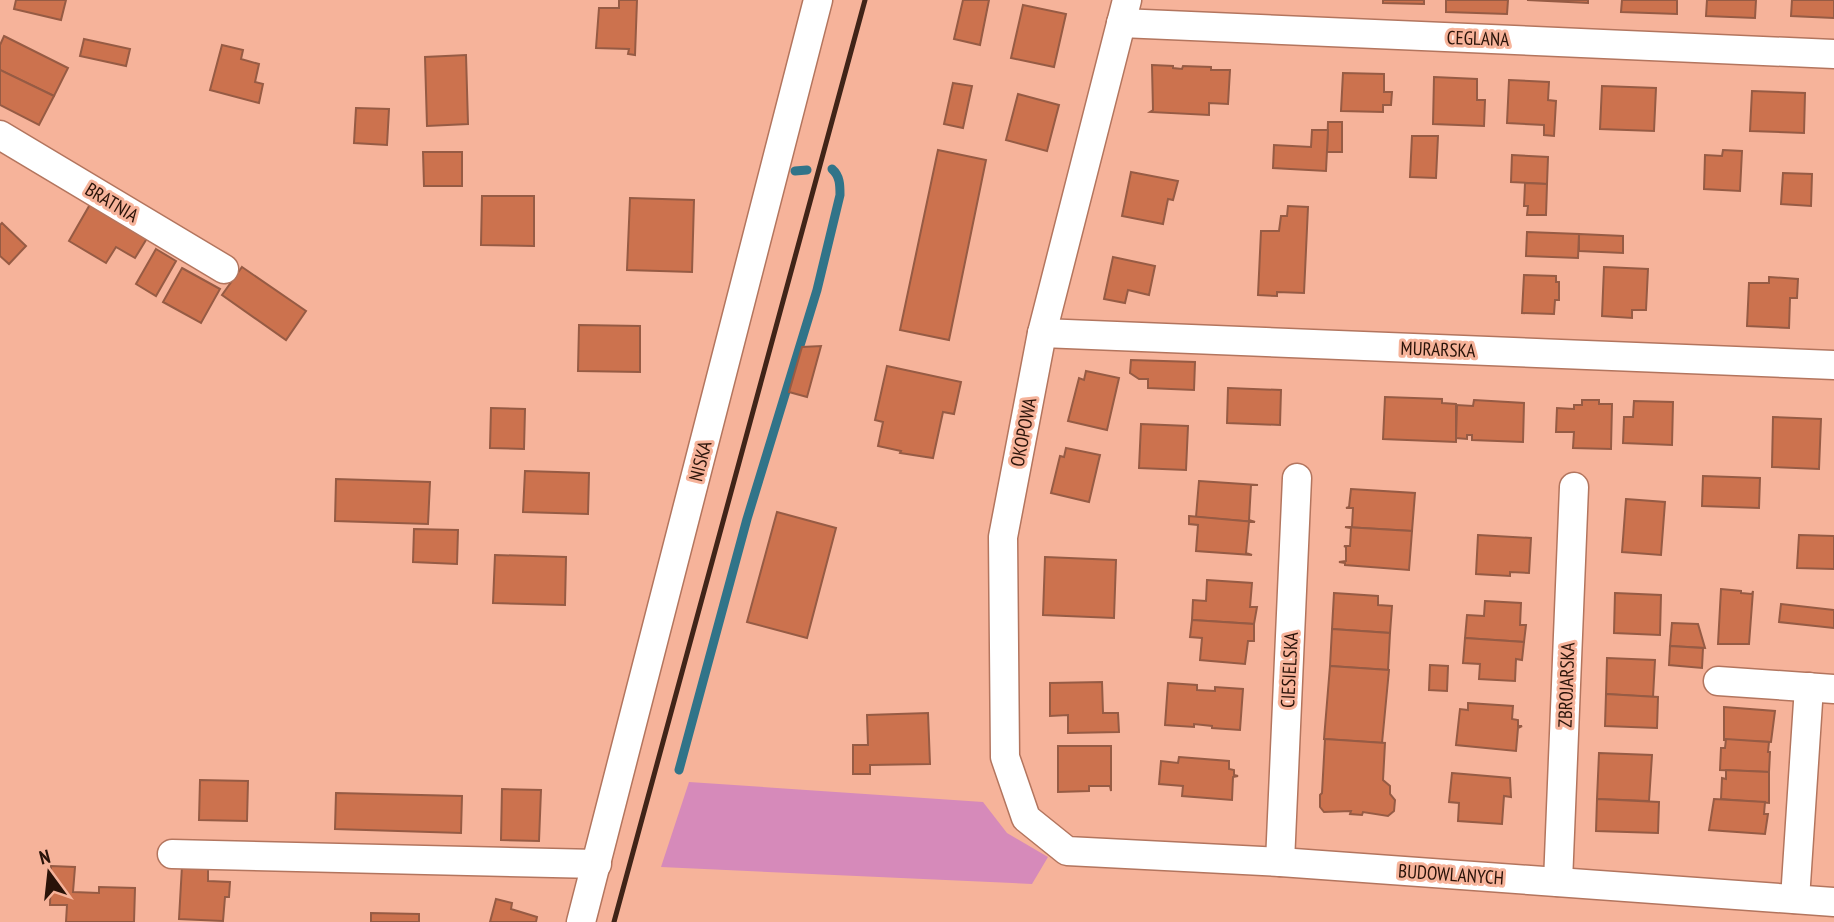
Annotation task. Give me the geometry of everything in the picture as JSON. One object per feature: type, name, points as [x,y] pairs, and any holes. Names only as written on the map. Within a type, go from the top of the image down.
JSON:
[{"type":"street","name":"NISKA","points":[[581,922],[818,0]]},
{"type":"street","name":"CEGLANA","points":[[1124,11],[1834,54]]},
{"type":"street","name":"OKOPOWA","points":[[1067,851],[1026,818],[1005,757],[1003,537],[1042,333],[1124,11]]},
{"type":"street","name":"BRATNIA","points":[[0,135],[224,270]]},
{"type":"street","name":"MURARSKA","points":[[1042,333],[1834,366]]},
{"type":"street","name":"CIESIELSKA","points":[[1280,862],[1297,478]]},
{"type":"street","name":"ZBROJARSKA","points":[[1558,882],[1574,487]]},
{"type":"street","points":[[1718,681],[1821,688],[1795,899]]},
{"type":"street","name":"BUDOWLANYCH","points":[[1067,851],[1280,862],[1834,902]]},
{"type":"street","points":[[172,854],[597,864]]},
{"type":"shaded area","points":[[689,782],[983,802],[1007,833],[1048,857],[1032,884],[661,867]]},
{"type":"building","points":[[16,0],[66,0],[61,20],[14,9]]},
{"type":"building","points":[[619,0],[637,0],[635,55],[628,54],[629,49],[596,48],[599,8],[619,8]]},
{"type":"building","points":[[963,0],[989,0],[980,45],[954,39]]},
{"type":"building","points":[[1383,0],[1424,0],[1424,4],[1383,3]]},
{"type":"building","points":[[1446,0],[1508,0],[1507,14],[1446,12]]},
{"type":"building","points":[[1527,0],[1588,0],[1588,3]]},
{"type":"building","points":[[1622,0],[1677,0],[1677,14],[1621,12]]},
{"type":"building","points":[[1707,0],[1756,0],[1755,18],[1706,16]]},
{"type":"building","points":[[1792,0],[1834,0],[1834,18],[1791,16]]},
{"type":"building","points":[[1023,5],[1066,14],[1054,67],[1011,58]]},
{"type":"building","points":[[4,36],[68,68],[54,96],[0,70],[0,45]]},
{"type":"building","points":[[84,39],[130,49],[126,66],[80,56]]},
{"type":"building","points":[[222,45],[243,50],[241,59],[259,64],[255,82],[263,84],[259,103],[210,90]]},
{"type":"building","points":[[466,55],[468,124],[427,126],[425,57]]},
{"type":"building","points":[[1152,65],[1230,70],[1228,104],[1209,103],[1209,115],[1150,112],[1153,110]]},
{"type":"building","points":[[0,70],[54,96],[39,125],[0,105]]},
{"type":"building","points":[[1343,73],[1384,74],[1384,92],[1392,92],[1391,105],[1383,105],[1383,112],[1341,111]]},
{"type":"building","points":[[1434,77],[1477,79],[1477,100],[1485,100],[1484,126],[1433,124]]},
{"type":"building","points":[[1509,80],[1549,82],[1548,100],[1556,101],[1554,136],[1544,135],[1544,125],[1507,123]]},
{"type":"building","points":[[953,83],[972,86],[963,128],[944,124]]},
{"type":"building","points":[[1602,86],[1656,88],[1654,131],[1600,129]]},
{"type":"building","points":[[1752,91],[1805,93],[1804,133],[1750,131]]},
{"type":"building","points":[[1018,94],[1059,105],[1047,151],[1006,140]]},
{"type":"building","points":[[356,108],[389,109],[387,145],[354,143]]},
{"type":"building","points":[[1328,122],[1342,122],[1342,152],[1327,152]]},
{"type":"building","points":[[1312,130],[1328,130],[1326,171],[1273,168],[1274,145],[1311,147]]},
{"type":"building","points":[[1412,136],[1438,136],[1436,178],[1410,177]]},
{"type":"building","points":[[938,150],[986,160],[949,340],[900,330]]},
{"type":"building","points":[[1723,150],[1742,151],[1740,191],[1704,189],[1705,155],[1722,156]]},
{"type":"building","points":[[423,152],[462,152],[462,186],[424,186]]},
{"type":"building","points":[[1512,155],[1548,157],[1547,184],[1511,182]]},
{"type":"building","points":[[1131,172],[1178,181],[1173,200],[1168,199],[1163,224],[1122,216]]},
{"type":"building","points":[[1783,173],[1812,174],[1811,206],[1781,204]]},
{"type":"building","points":[[1525,183],[1547,184],[1546,215],[1527,215],[1528,206],[1524,206]]},
{"type":"building","points":[[482,196],[534,196],[534,246],[481,245]]},
{"type":"building","points":[[630,198],[694,200],[692,272],[627,270]]},
{"type":"building","points":[[92,201],[149,235],[135,258],[116,247],[106,263],[69,241]]},
{"type":"building","points":[[1288,206],[1308,207],[1304,293],[1277,292],[1277,296],[1258,295],[1261,231],[1279,231],[1281,216],[1287,216]]},
{"type":"building","points":[[2,223],[26,246],[9,264],[0,256]]},
{"type":"building","points":[[1527,232],[1579,234],[1578,258],[1526,256]]},
{"type":"building","points":[[1579,234],[1623,236],[1623,253],[1579,251]]},
{"type":"building","points":[[156,249],[176,261],[156,296],[136,284]]},
{"type":"building","points":[[1113,257],[1155,266],[1149,295],[1128,290],[1125,303],[1104,299]]},
{"type":"building","points":[[242,267],[306,311],[286,340],[222,295]]},
{"type":"building","points":[[1604,267],[1648,269],[1646,310],[1632,310],[1632,318],[1602,316]]},
{"type":"building","points":[[182,268],[220,289],[201,323],[163,302]]},
{"type":"building","points":[[1524,275],[1556,276],[1556,282],[1559,282],[1559,300],[1555,300],[1554,314],[1522,313]]},
{"type":"building","points":[[1769,277],[1798,279],[1797,298],[1790,298],[1789,328],[1747,326],[1749,283],[1769,283]]},
{"type":"building","points":[[579,325],[640,326],[640,372],[578,371]]},
{"type":"building","points":[[821,346],[807,397],[789,392],[802,347]]},
{"type":"building","points":[[1131,360],[1195,362],[1194,390],[1148,388],[1148,379],[1139,379],[1130,373]]},
{"type":"building","points":[[887,366],[961,382],[954,414],[943,412],[933,458],[900,453],[901,451],[878,446],[883,422],[875,420]]},
{"type":"building","points":[[1086,371],[1119,378],[1107,430],[1068,421],[1079,378],[1084,380]]},
{"type":"building","points":[[1228,388],[1281,390],[1280,425],[1227,423]]},
{"type":"building","points":[[1385,397],[1442,399],[1442,403],[1456,404],[1456,442],[1383,439]]},
{"type":"building","points":[[1474,400],[1524,403],[1523,442],[1472,440],[1472,435],[1467,435],[1467,439],[1456,438],[1457,405],[1473,406]]},
{"type":"building","points":[[1582,400],[1599,400],[1599,404],[1612,404],[1611,449],[1573,448],[1574,432],[1556,432],[1557,408],[1574,409],[1574,405],[1582,405]]},
{"type":"building","points":[[1634,401],[1673,402],[1672,445],[1623,443],[1624,417],[1633,417]]},
{"type":"building","points":[[491,408],[525,409],[524,449],[490,448]]},
{"type":"building","points":[[1773,417],[1821,419],[1819,469],[1772,467]]},
{"type":"building","points":[[1141,424],[1188,426],[1186,470],[1139,468]]},
{"type":"building","points":[[1066,448],[1100,455],[1089,502],[1051,493],[1060,456],[1064,457]]},
{"type":"building","points":[[525,471],[589,473],[588,514],[523,512]]},
{"type":"building","points":[[1703,476],[1760,478],[1759,508],[1702,506]]},
{"type":"building","points":[[336,479],[430,482],[428,524],[335,521]]},
{"type":"building","points":[[1199,481],[1258,485],[1251,485],[1249,520],[1255,522],[1196,517]]},
{"type":"building","points":[[1351,489],[1415,493],[1412,531],[1345,527],[1352,527],[1353,508],[1346,508],[1349,507]]},
{"type":"building","points":[[1626,499],[1665,502],[1661,555],[1622,552]]},
{"type":"building","points":[[777,512],[836,528],[807,638],[747,622]]},
{"type":"building","points":[[1189,516],[1255,522],[1249,522],[1246,553],[1252,555],[1196,551],[1198,525],[1189,524]]},
{"type":"building","points":[[1345,527],[1412,531],[1409,570],[1345,565],[1339,562],[1346,561],[1344,546],[1350,546],[1351,528]]},
{"type":"building","points":[[414,529],[458,530],[457,564],[413,562]]},
{"type":"building","points":[[1478,535],[1531,538],[1529,573],[1510,572],[1510,576],[1476,574]]},
{"type":"building","points":[[1799,535],[1834,536],[1834,569],[1797,568]]},
{"type":"building","points":[[495,555],[566,557],[565,605],[493,603]]},
{"type":"building","points":[[1045,557],[1116,560],[1114,618],[1043,615]]},
{"type":"building","points":[[1207,580],[1252,583],[1250,607],[1257,607],[1254,624],[1192,620],[1193,600],[1206,601]]},
{"type":"building","points":[[1721,589],[1752,594],[1753,591],[1749,644],[1718,644]]},
{"type":"building","points":[[1334,593],[1378,596],[1378,605],[1392,606],[1390,633],[1332,629]]},
{"type":"building","points":[[1615,593],[1661,595],[1660,635],[1614,633]]},
{"type":"building","points":[[1485,601],[1521,603],[1520,625],[1526,625],[1524,642],[1465,638],[1467,615],[1484,616]]},
{"type":"building","points":[[1781,604],[1834,610],[1834,628],[1779,622]]},
{"type":"building","points":[[1192,620],[1254,624],[1254,641],[1248,641],[1245,664],[1200,660],[1202,638],[1190,637]]},
{"type":"building","points":[[1672,623],[1698,624],[1705,648],[1670,646]]},
{"type":"building","points":[[1332,629],[1390,633],[1388,670],[1330,666]]},
{"type":"building","points":[[1465,638],[1524,642],[1522,660],[1516,659],[1515,681],[1479,679],[1480,664],[1463,663]]},
{"type":"building","points":[[1670,646],[1703,648],[1702,668],[1669,665]]},
{"type":"building","points":[[1607,658],[1655,660],[1653,697],[1606,694]]},
{"type":"building","points":[[1430,665],[1448,666],[1447,691],[1429,690]]},
{"type":"building","points":[[1330,666],[1389,670],[1382,743],[1324,739]]},
{"type":"building","points":[[1102,682],[1103,713],[1118,713],[1119,732],[1068,733],[1068,715],[1050,716],[1050,683]]},
{"type":"building","points":[[1168,683],[1197,685],[1197,690],[1215,691],[1215,687],[1243,689],[1240,730],[1194,724],[1194,727],[1165,725]]},
{"type":"building","points":[[1606,694],[1658,697],[1657,728],[1605,726]]},
{"type":"building","points":[[1468,703],[1513,706],[1512,719],[1518,720],[1518,726],[1522,726],[1518,728],[1516,751],[1456,745],[1460,709],[1468,710]]},
{"type":"building","points":[[1724,707],[1775,711],[1771,742],[1724,740]]},
{"type":"building","points":[[928,713],[930,764],[870,765],[870,774],[853,774],[853,745],[868,745],[867,715]]},
{"type":"building","points":[[1325,739],[1385,743],[1383,780],[1390,786],[1390,794],[1395,800],[1394,811],[1388,816],[1363,812],[1362,815],[1350,814],[1351,811],[1324,812],[1320,807],[1320,795]]},
{"type":"building","points":[[1726,739],[1769,742],[1769,772],[1720,770],[1721,748],[1725,748]]},
{"type":"building","points":[[1058,746],[1111,746],[1111,791],[1110,786],[1089,786],[1089,791],[1058,792]]},
{"type":"building","points":[[1599,753],[1652,755],[1649,801],[1597,799]]},
{"type":"building","points":[[1179,757],[1229,761],[1229,769],[1234,770],[1234,775],[1238,776],[1233,777],[1232,800],[1182,796],[1183,786],[1159,784],[1161,761],[1178,763]]},
{"type":"building","points":[[1726,770],[1769,772],[1769,803],[1721,799],[1722,778],[1726,779]]},
{"type":"building","points":[[1452,773],[1510,778],[1511,797],[1504,796],[1502,824],[1458,821],[1459,803],[1449,802]]},
{"type":"building","points":[[200,780],[248,781],[247,821],[199,820]]},
{"type":"building","points":[[502,789],[541,790],[539,841],[501,840]]},
{"type":"building","points":[[336,793],[462,796],[461,833],[335,829]]},
{"type":"building","points":[[1597,799],[1659,802],[1658,833],[1596,831]]},
{"type":"building","points":[[1714,799],[1765,802],[1764,814],[1768,814],[1765,834],[1709,830]]},
{"type":"building","points":[[51,866],[75,867],[73,892],[99,893],[99,887],[135,888],[134,922],[66,922],[67,905],[50,905]]},
{"type":"building","points":[[182,866],[208,867],[208,881],[230,882],[229,897],[225,897],[223,921],[179,919]]},
{"type":"building","points":[[496,899],[512,903],[511,909],[537,917],[536,922],[490,922]]},
{"type":"building","points":[[371,913],[419,914],[419,922],[371,922]]},
{"type":"waterway","points":[[679,770],[747,519],[817,290],[840,195],[840,184],[832,169]]},
{"type":"waterway","points":[[795,171],[807,170]]},
{"type":"railway","points":[[614,922],[865,0]]}]
